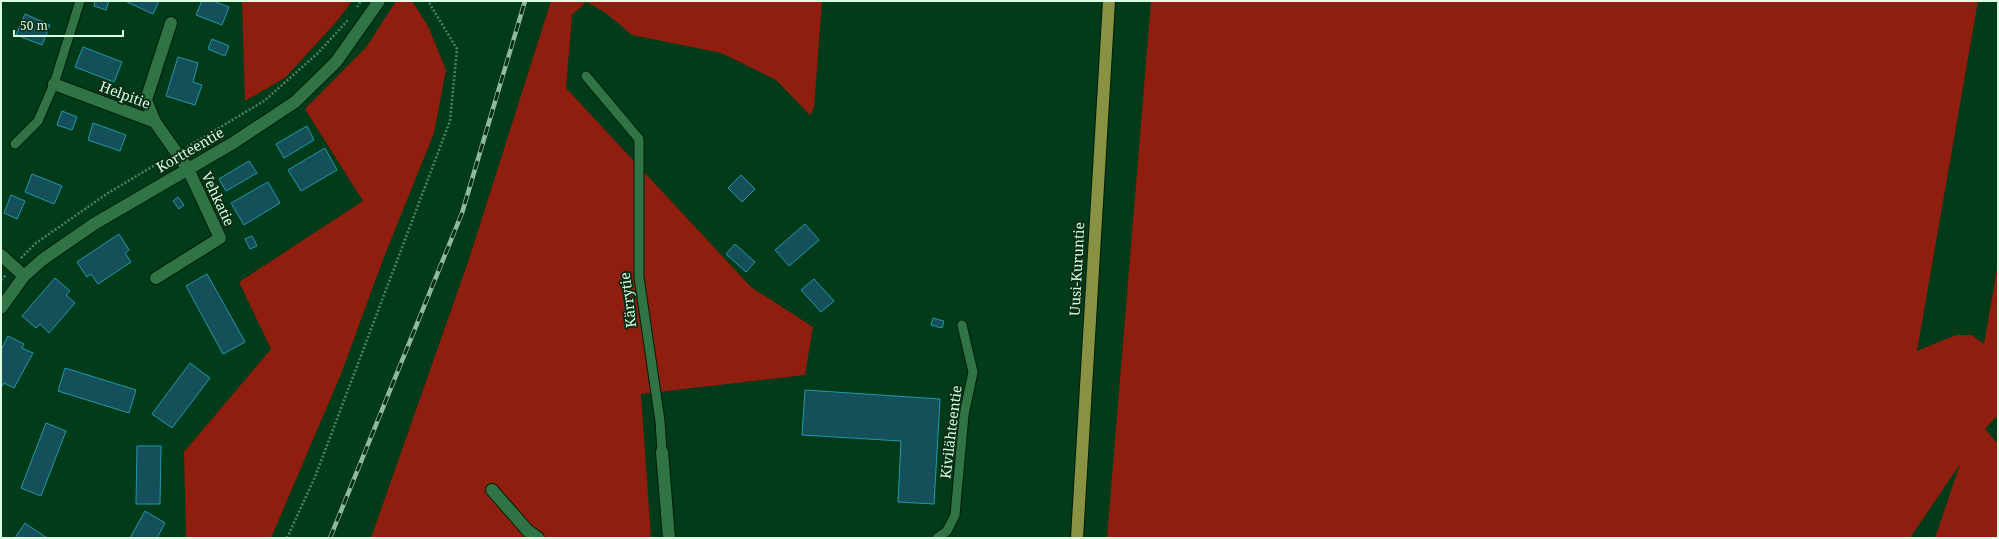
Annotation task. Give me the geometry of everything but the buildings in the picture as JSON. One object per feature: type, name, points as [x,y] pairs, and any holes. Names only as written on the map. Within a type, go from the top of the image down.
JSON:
[{"type":"main road","name":"Uusi-Kuruntie","points":[[1076,538],[1102,94],[1109,1]]},
{"type":"street","name":"Kortteentie","points":[[1,308],[24,276],[42,260],[94,224],[233,143],[295,102],[336,62],[380,1]]},
{"type":"street","points":[[155,122],[146,100],[171,23]]},
{"type":"street","name":"Helpitie","points":[[54,84],[155,122],[175,154],[188,169]]},
{"type":"street","name":"Vehkatie","points":[[156,278],[220,238],[188,169]]},
{"type":"street","points":[[1,256],[24,276]]},
{"type":"street","name":"Kärrytie","points":[[662,452],[669,538]]},
{"type":"street","points":[[492,490],[528,531],[538,538]]},
{"type":"lane","points":[[15,144],[38,121],[54,84],[80,1]]},
{"type":"lane","name":"Kärrytie","points":[[586,76],[639,139],[639,277],[660,421],[662,452]]},
{"type":"lane","name":"Kivilähteentie","points":[[937,538],[947,531],[955,516],[964,415],[972,372],[962,325]]},
{"type":"path","points":[[287,538],[315,477],[450,120],[457,49],[428,1]]},
{"type":"shaded area","points":[[242,1],[352,1],[337,21],[285,78],[245,101]]},
{"type":"shaded area","points":[[396,1],[412,1],[428,26],[446,70],[434,133],[384,257],[341,374],[271,538],[186,538],[184,452],[271,349],[239,282],[363,201],[305,109],[367,46]]},
{"type":"shaded area","points":[[551,1],[822,1],[814,108],[810,115],[776,80],[721,53],[632,35],[606,13],[586,2],[572,15],[566,88],[751,287],[813,327],[805,375],[641,394],[651,538],[371,538],[469,259]]},
{"type":"shaded area","points":[[1151,1],[1978,1],[1917,351],[1956,335],[1972,335],[1984,344],[1998,264],[1998,415],[1985,429],[1998,444],[1998,538],[1935,538],[1960,464],[1910,538],[1107,538]]},
{"type":"railway","points":[[330,538],[462,213],[525,1]]}]
